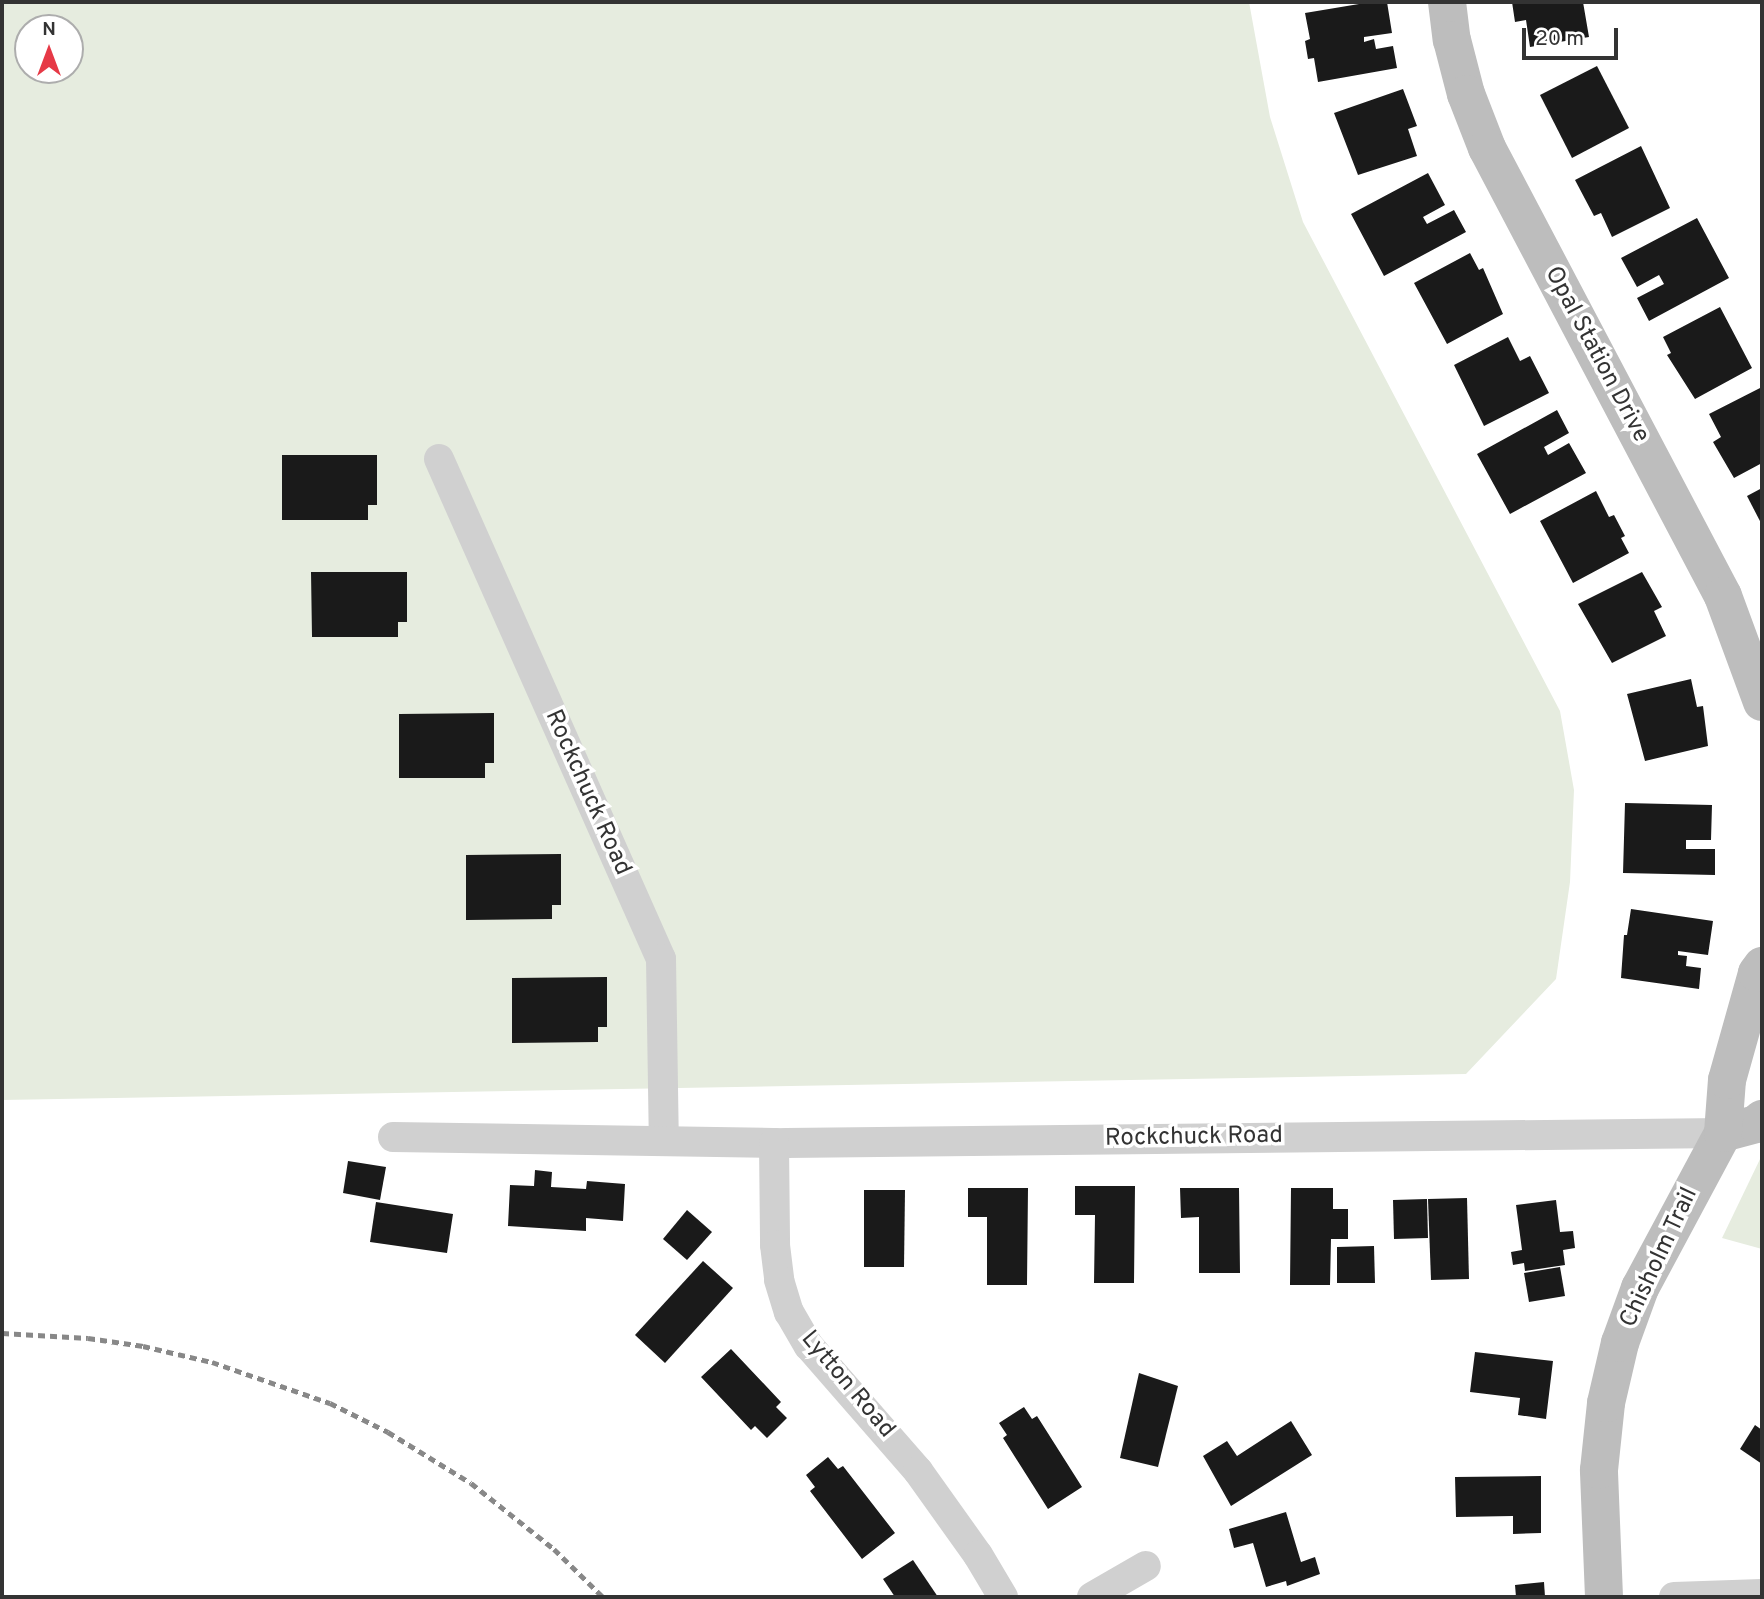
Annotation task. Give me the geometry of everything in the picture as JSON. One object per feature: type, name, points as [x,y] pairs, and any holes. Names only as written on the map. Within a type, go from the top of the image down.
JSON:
[{"type":"street","name":"Opal Station Drive","points":[[1447,2],[1452,40],[1466,94],[1487,148],[1723,596],[1762,702]]},
{"type":"street","name":"Rockchuck Road","points":[[439,460],[661,959],[664,1141]]},
{"type":"street","points":[[1762,966],[1757,973],[1727,1080],[1723,1133],[1756,1124],[1762,1119]]},
{"type":"street","name":"Rockchuck Road","points":[[393,1138],[775,1143],[1723,1133]]},
{"type":"street","name":"Chisholm Trail","points":[[1604,1597],[1599,1470],[1606,1403],[1620,1343],[1640,1288],[1723,1133]]},
{"type":"street","name":"Lytton Road","points":[[775,1143],[775,1245],[779,1280],[789,1312],[809,1346],[918,1471],[978,1555],[1003,1597]]},
{"type":"street","points":[[1092,1597],[1146,1566]]},
{"type":"street","points":[[1674,1597],[1762,1594]]},
{"type":"shaded area","points":[[2,2],[1249,2],[1270,117],[1303,222],[1560,711],[1574,790],[1570,882],[1556,979],[1466,1074],[2,1100]]},
{"type":"shaded area","points":[[1762,1155],[1762,1249],[1722,1238]]},
{"type":"building","points":[[1371,2],[1387,2],[1392,33],[1364,37],[1364,42],[1374,39],[1376,49],[1393,46],[1397,68],[1318,82],[1314,58],[1308,59],[1305,41],[1310,39],[1305,13]]},
{"type":"building","points":[[1512,2],[1583,2],[1589,37],[1530,47],[1526,20],[1515,22]]},
{"type":"building","points":[[1597,66],[1629,128],[1572,158],[1540,95]]},
{"type":"building","points":[[1403,89],[1417,126],[1408,129],[1417,156],[1358,175],[1334,113]]},
{"type":"building","points":[[1641,146],[1670,208],[1612,237],[1601,213],[1594,216],[1575,180]]},
{"type":"building","points":[[1428,173],[1445,205],[1423,217],[1427,224],[1454,210],[1466,232],[1384,276],[1351,214]]},
{"type":"building","points":[[1697,218],[1729,278],[1649,321],[1637,298],[1664,284],[1659,275],[1637,287],[1621,258]]},
{"type":"building","points":[[1470,253],[1479,270],[1483,268],[1503,314],[1447,344],[1414,283]]},
{"type":"building","points":[[1720,307],[1752,368],[1695,399],[1667,355],[1671,353],[1663,337]]},
{"type":"building","points":[[1508,337],[1520,361],[1530,356],[1549,393],[1484,426],[1454,365]]},
{"type":"building","points":[[1762,387],[1762,463],[1734,478],[1713,442],[1721,437],[1709,414]]},
{"type":"building","points":[[1557,410],[1569,433],[1544,447],[1548,455],[1569,443],[1586,473],[1510,514],[1477,454]]},
{"type":"building","points":[[282,455],[377,455],[377,505],[368,505],[368,520],[282,520]]},
{"type":"building","points":[[1762,488],[1762,525],[1747,496]]},
{"type":"building","points":[[1596,491],[1609,517],[1614,515],[1625,536],[1621,538],[1629,553],[1573,583],[1540,521]]},
{"type":"building","points":[[311,572],[407,572],[407,622],[398,622],[398,637],[312,637]]},
{"type":"building","points":[[1642,572],[1662,607],[1654,611],[1666,636],[1612,663],[1578,604]]},
{"type":"building","points":[[1691,679],[1697,707],[1703,706],[1708,746],[1645,761],[1627,694]]},
{"type":"building","points":[[494,713],[494,763],[485,763],[485,778],[399,778],[399,714]]},
{"type":"building","points":[[1625,803],[1712,805],[1711,840],[1686,840],[1686,849],[1715,849],[1715,875],[1623,873]]},
{"type":"building","points":[[561,854],[561,905],[552,905],[552,919],[466,920],[466,855]]},
{"type":"building","points":[[1631,909],[1713,921],[1708,955],[1678,951],[1678,955],[1687,956],[1686,966],[1701,968],[1699,989],[1621,978],[1624,935],[1627,935]]},
{"type":"building","points":[[607,977],[607,1027],[598,1027],[598,1042],[512,1043],[512,978]]},
{"type":"building","points":[[348,1161],[386,1167],[380,1200],[343,1193]]},
{"type":"building","points":[[535,1170],[552,1172],[551,1187],[586,1189],[587,1181],[625,1184],[623,1221],[586,1218],[586,1231],[508,1226],[510,1185],[534,1186]]},
{"type":"building","points":[[1075,1186],[1135,1186],[1134,1283],[1094,1283],[1095,1215],[1075,1215]]},
{"type":"building","points":[[968,1188],[1028,1188],[1027,1285],[987,1285],[987,1217],[968,1217]]},
{"type":"building","points":[[1180,1188],[1239,1188],[1240,1273],[1199,1273],[1199,1217],[1181,1218]]},
{"type":"building","points":[[1291,1188],[1333,1188],[1333,1209],[1348,1209],[1348,1239],[1331,1239],[1330,1285],[1290,1285]]},
{"type":"building","points":[[864,1190],[905,1190],[904,1267],[864,1267]]},
{"type":"building","points":[[1467,1198],[1469,1279],[1431,1280],[1428,1199]]},
{"type":"building","points":[[1427,1199],[1428,1238],[1394,1239],[1393,1200]]},
{"type":"building","points":[[1556,1200],[1560,1232],[1573,1231],[1575,1248],[1563,1250],[1565,1265],[1525,1271],[1524,1263],[1513,1265],[1511,1252],[1522,1250],[1516,1205]]},
{"type":"building","points":[[376,1202],[453,1214],[447,1253],[370,1242]]},
{"type":"building","points":[[687,1210],[712,1232],[687,1260],[663,1239]]},
{"type":"building","points":[[1374,1246],[1375,1283],[1337,1283],[1337,1247]]},
{"type":"building","points":[[703,1261],[733,1288],[665,1363],[635,1335]]},
{"type":"building","points":[[1560,1267],[1565,1296],[1529,1302],[1524,1273]]},
{"type":"building","points":[[731,1349],[781,1402],[776,1407],[787,1418],[767,1438],[755,1426],[751,1430],[701,1377]]},
{"type":"building","points":[[1475,1352],[1553,1361],[1546,1419],[1518,1415],[1520,1398],[1470,1392]]},
{"type":"building","points":[[1139,1373],[1178,1386],[1158,1467],[1120,1458]]},
{"type":"building","points":[[1024,1407],[1032,1419],[1037,1416],[1082,1487],[1048,1509],[1003,1438],[1007,1435],[999,1423]]},
{"type":"building","points":[[1291,1421],[1312,1455],[1231,1506],[1203,1456],[1227,1441],[1237,1456]]},
{"type":"building","points":[[1755,1425],[1762,1430],[1762,1464],[1740,1449]]},
{"type":"building","points":[[828,1457],[838,1469],[843,1466],[895,1533],[862,1559],[810,1491],[815,1487],[806,1475]]},
{"type":"building","points":[[1541,1476],[1541,1533],[1513,1534],[1513,1516],[1456,1517],[1455,1477]]},
{"type":"building","points":[[1286,1512],[1301,1562],[1315,1557],[1320,1574],[1287,1586],[1286,1581],[1266,1587],[1253,1543],[1234,1548],[1229,1529]]},
{"type":"building","points":[[913,1560],[938,1597],[895,1597],[883,1579]]},
{"type":"building","points":[[1544,1582],[1545,1597],[1516,1597],[1515,1585]]},
{"type":"railway","points":[[2,1333],[88,1338],[143,1346],[212,1362],[330,1403],[388,1432],[471,1483],[554,1549],[603,1597]]}]
